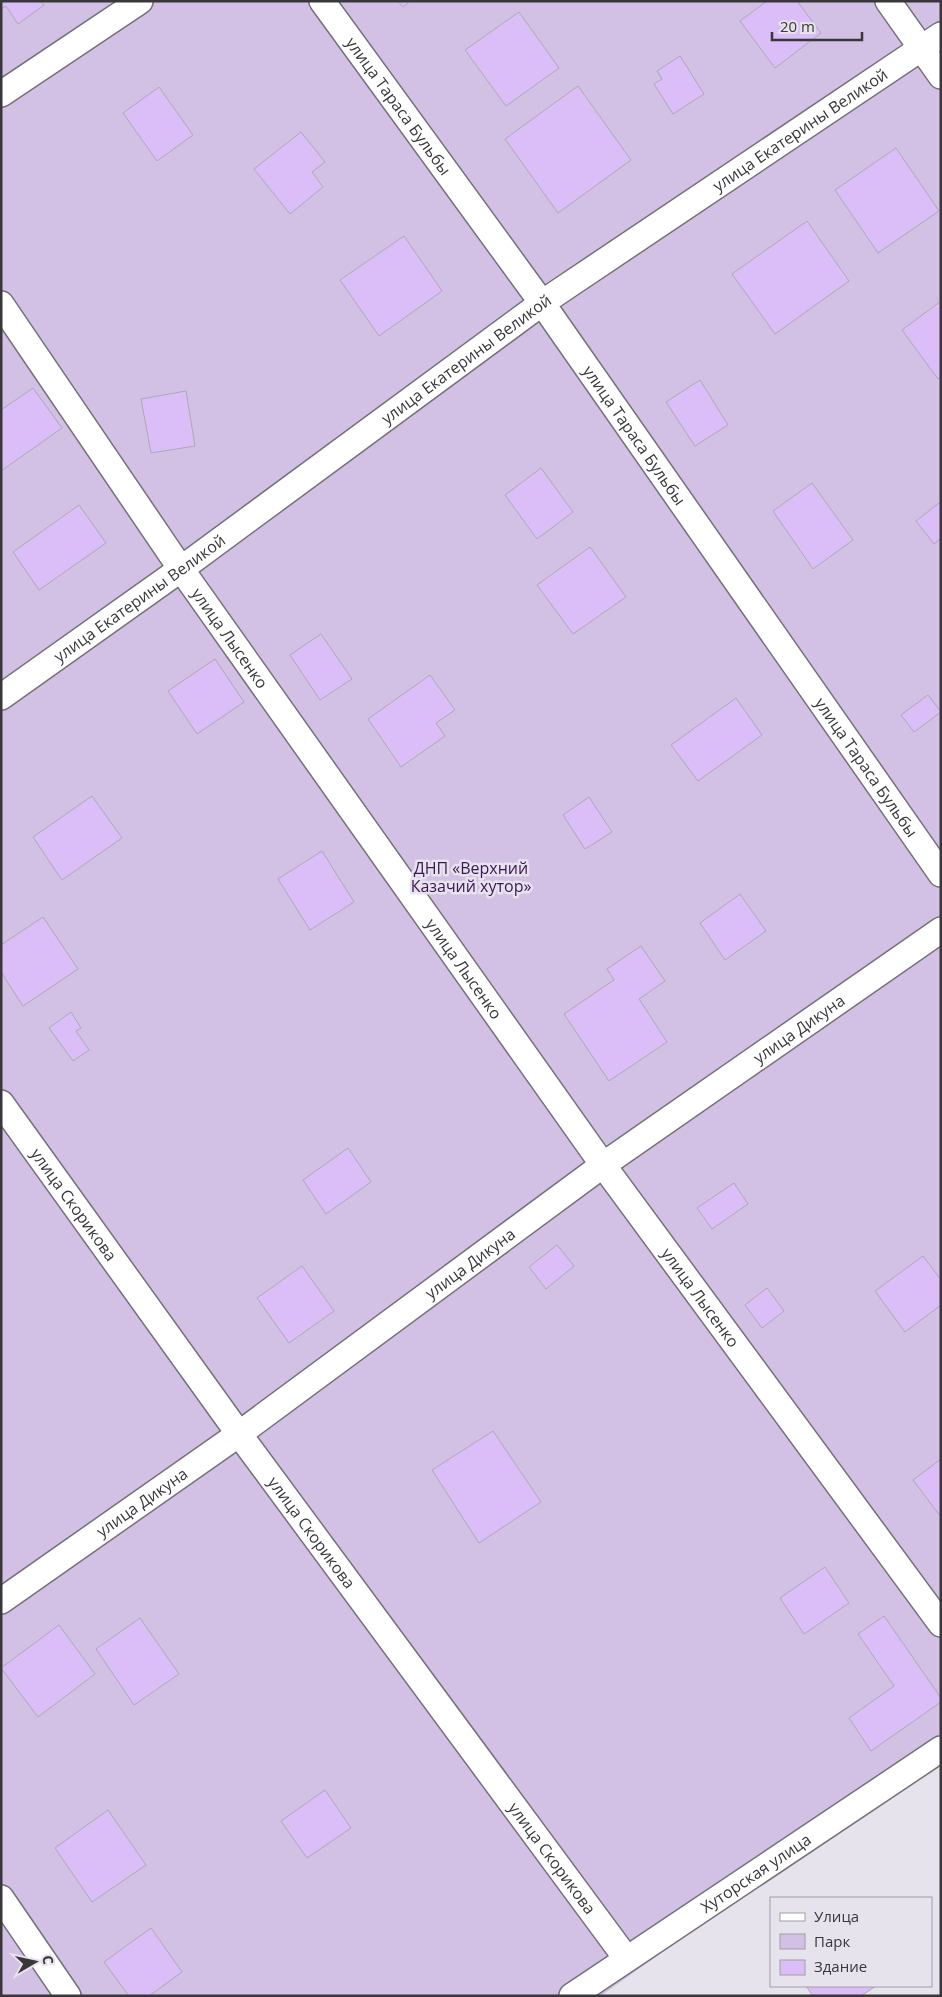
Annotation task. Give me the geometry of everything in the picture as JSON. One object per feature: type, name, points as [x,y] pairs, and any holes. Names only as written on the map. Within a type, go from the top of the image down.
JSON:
[{"type":"street","points":[[1,94],[140,1]]},
{"type":"street","name":"улица Тараса Бульбы","points":[[322,1],[542,304],[941,874]]},
{"type":"street","points":[[888,1],[920,49],[941,76]]},
{"type":"street","name":"улица Екатерины Великой","points":[[1,697],[542,304],[941,35]]},
{"type":"street","name":"улица Лысенко","points":[[1,304],[181,568],[604,1165],[941,1624]]},
{"type":"street","name":"улица Дикуна","points":[[1,1601],[239,1434],[604,1165],[941,930]]},
{"type":"street","name":"улица Скорикова","points":[[1,1103],[239,1434],[626,1958]]},
{"type":"street","name":"Хуторская улица","points":[[572,1996],[626,1958],[941,1749]]},
{"type":"street","points":[[1,1898],[68,1996]]},
{"type":"green space","name":"ДНП «Верхний Казачий хутор»","points":[[1,1],[941,1],[941,1752],[601,1996],[1,1996]]},
{"type":"building","points":[[1,1],[41,1],[44,5],[18,24],[6,6],[1,9]]},
{"type":"building","points":[[398,1],[410,1],[403,7]]},
{"type":"building","points":[[767,1],[797,1],[821,33],[775,68],[740,21]]},
{"type":"building","points":[[519,12],[559,68],[506,106],[465,50]]},
{"type":"building","points":[[680,56],[704,94],[673,114],[654,84],[662,79],[657,71]]},
{"type":"building","points":[[578,86],[631,160],[558,213],[505,139]]},
{"type":"building","points":[[159,87],[193,135],[157,161],[123,113]]},
{"type":"building","points":[[301,132],[325,162],[312,172],[323,187],[290,214],[254,169]]},
{"type":"building","points":[[896,148],[939,211],[878,253],[835,190]]},
{"type":"building","points":[[807,221],[849,281],[775,334],[732,274]]},
{"type":"building","points":[[404,236],[442,291],[379,336],[340,280]]},
{"type":"building","points":[[941,301],[941,377],[938,379],[902,330]]},
{"type":"building","points":[[700,380],[728,425],[695,446],[666,402]]},
{"type":"building","points":[[33,388],[62,428],[1,471],[1,410]]},
{"type":"building","points":[[186,391],[195,446],[151,453],[141,399]]},
{"type":"building","points":[[541,468],[573,512],[537,539],[505,495]]},
{"type":"building","points":[[812,483],[853,540],[813,569],[773,511]]},
{"type":"building","points":[[939,503],[941,505],[941,538],[934,544],[916,521]]},
{"type":"building","points":[[79,505],[106,543],[39,590],[13,552]]},
{"type":"building","points":[[590,547],[626,597],[573,634],[537,585]]},
{"type":"building","points":[[321,634],[352,679],[320,700],[290,655]]},
{"type":"building","points":[[215,659],[244,702],[197,734],[168,691]]},
{"type":"building","points":[[430,675],[455,710],[436,723],[445,736],[401,767],[368,719]]},
{"type":"building","points":[[928,695],[941,712],[914,732],[901,715]]},
{"type":"building","points":[[736,698],[762,735],[698,781],[671,745]]},
{"type":"building","points":[[92,796],[122,838],[62,880],[33,837]]},
{"type":"building","points":[[589,797],[612,832],[585,849],[563,815]]},
{"type":"building","points":[[322,851],[354,902],[310,930],[278,879]]},
{"type":"building","points":[[740,894],[766,931],[725,960],[700,923]]},
{"type":"building","points":[[43,917],[78,969],[23,1006],[1,972],[1,945]]},
{"type":"building","points":[[641,946],[665,981],[639,999],[667,1042],[609,1081],[564,1014],[614,980],[607,969]]},
{"type":"building","points":[[71,1012],[81,1028],[76,1031],[89,1050],[73,1061],[49,1028]]},
{"type":"building","points":[[348,1148],[371,1182],[326,1214],[303,1180]]},
{"type":"building","points":[[734,1183],[748,1204],[712,1229],[697,1208]]},
{"type":"building","points":[[557,1245],[574,1266],[546,1289],[529,1267]]},
{"type":"building","points":[[923,1256],[941,1280],[941,1305],[905,1332],[875,1291]]},
{"type":"building","points":[[302,1266],[334,1311],[289,1343],[257,1298]]},
{"type":"building","points":[[767,1288],[784,1311],[762,1328],[745,1305]]},
{"type":"building","points":[[493,1431],[541,1502],[479,1543],[432,1470]]},
{"type":"building","points":[[941,1459],[941,1517],[913,1480]]},
{"type":"building","points":[[825,1567],[849,1603],[804,1634],[780,1598]]},
{"type":"building","points":[[884,1616],[941,1698],[941,1702],[871,1751],[849,1718],[894,1686],[858,1634]]},
{"type":"building","points":[[140,1618],[179,1674],[134,1705],[96,1649]]},
{"type":"building","points":[[59,1625],[95,1674],[38,1717],[1,1668]]},
{"type":"building","points":[[325,1790],[351,1828],[307,1858],[281,1821]]},
{"type":"building","points":[[108,1810],[146,1865],[92,1902],[55,1848]]},
{"type":"building","points":[[151,1928],[182,1972],[149,1996],[129,1996],[104,1962]]},
{"type":"building","points":[[807,1987],[874,1987],[861,1996],[813,1996]]}]
